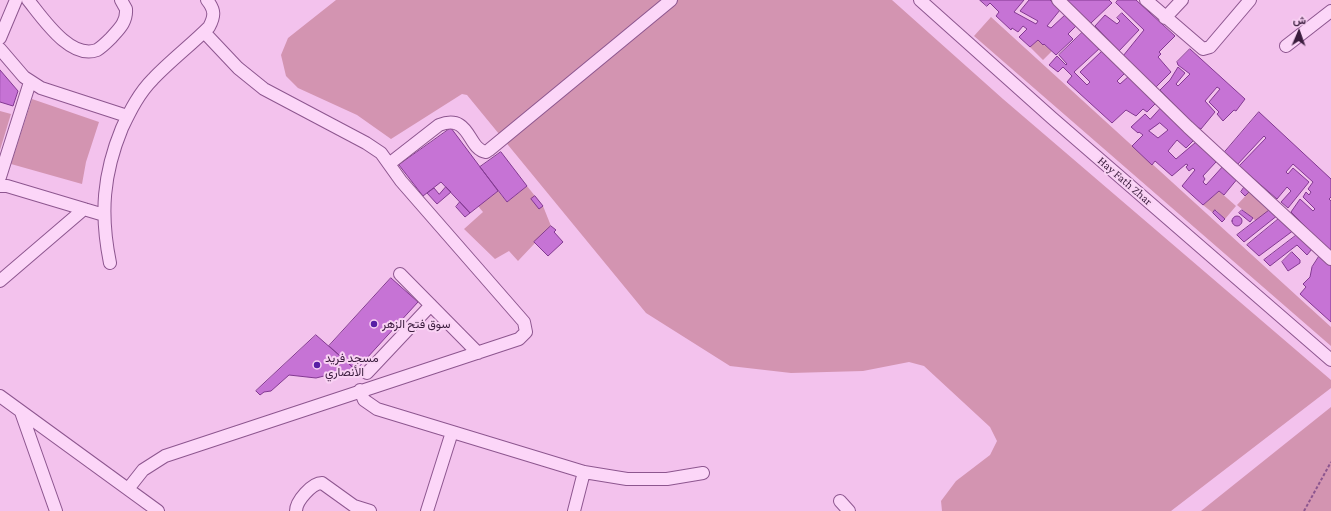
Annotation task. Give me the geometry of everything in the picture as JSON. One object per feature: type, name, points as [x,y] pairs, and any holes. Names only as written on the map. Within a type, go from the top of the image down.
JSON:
[{"type":"street","points":[[0,38],[16,0]]},
{"type":"street","points":[[28,0],[54,32],[64,41],[79,49],[90,51],[101,47],[123,24],[127,14],[121,0]]},
{"type":"street","points":[[110,263],[106,243],[104,215],[105,189],[114,148],[127,116],[140,94],[152,79],[204,32],[214,18],[213,7],[207,0]]},
{"type":"street","points":[[389,164],[439,125],[446,122],[454,122],[461,126],[480,149],[486,152],[671,0]]},
{"type":"street","name":"Hay Fath Zhar","points":[[920,0],[1052,118],[1331,360]]},
{"type":"street","points":[[1058,0],[1188,127],[1331,258]]},
{"type":"street","points":[[1146,0],[1199,47],[1207,48],[1210,47],[1250,0]]},
{"type":"street","points":[[1165,18],[1182,0]]},
{"type":"street","points":[[1286,46],[1331,11]]},
{"type":"street","points":[[128,489],[143,470],[165,456],[360,390],[519,340],[526,332],[524,322],[400,181],[389,164],[374,148],[274,95],[254,82],[238,68],[204,32]]},
{"type":"street","points":[[0,49],[30,82],[41,88],[127,116]]},
{"type":"street","points":[[0,176],[30,82]]},
{"type":"street","points":[[0,186],[7,186],[104,215]]},
{"type":"street","points":[[0,281],[84,209]]},
{"type":"street","points":[[400,274],[478,353]]},
{"type":"street","points":[[367,373],[431,305]]},
{"type":"street","points":[[360,390],[364,400],[372,407],[584,472],[627,479],[667,479],[703,473]]},
{"type":"street","points":[[0,396],[158,511]]},
{"type":"street","points":[[21,412],[56,511]]},
{"type":"street","points":[[427,511],[452,432]]},
{"type":"street","points":[[574,511],[584,472]]},
{"type":"street","points":[[296,511],[298,503],[312,487],[319,483],[326,485],[350,509],[370,511]]},
{"type":"street","points":[[840,501],[849,511]]},
{"type":"path","points":[[1304,511],[1331,462]]},
{"type":"shaded area","points":[[336,0],[892,0],[1003,99],[1331,380],[1331,388],[1171,511],[942,511],[941,501],[956,481],[990,455],[997,441],[990,427],[924,366],[909,362],[863,371],[791,373],[730,366],[646,313],[467,95],[462,94],[391,139],[357,115],[298,88],[286,76],[281,55],[288,38]]},
{"type":"shaded area","points":[[991,17],[1331,327],[1331,346],[974,36]]},
{"type":"shaded area","points":[[1038,40],[1052,51],[1043,60],[1030,47]]},
{"type":"shaded area","points":[[32,99],[99,122],[86,162],[82,184],[11,164]]},
{"type":"shaded area","points":[[0,111],[11,114],[0,150]]},
{"type":"shaded area","points":[[527,186],[543,206],[551,226],[518,261],[509,251],[495,259],[464,229],[483,212],[478,206],[498,191],[507,202]]},
{"type":"shaded area","points":[[1219,191],[1236,206],[1225,219],[1216,210],[1213,213],[1203,205]]},
{"type":"shaded area","points":[[1250,191],[1271,209],[1256,221],[1237,205]]},
{"type":"shaded area","points":[[1331,407],[1331,511],[1201,511]]},
{"type":"building","points":[[980,0],[1024,0],[1014,12],[1036,24],[1038,21],[1020,11],[1029,0],[1050,0],[1060,10],[1047,26],[1051,28],[1066,14],[1077,25],[1068,34],[1073,39],[1056,55],[1038,40],[1030,47],[1019,37],[1027,29],[1023,26],[1018,32],[1012,28],[1011,30],[996,16],[999,12],[990,3],[987,6]]},
{"type":"building","points":[[1066,0],[1109,0],[1112,3],[1091,23]]},
{"type":"building","points":[[1118,0],[1136,0],[1175,36],[1159,52],[1161,54],[1158,57],[1171,72],[1156,87],[1123,56],[1144,30],[1116,3]]},
{"type":"building","points":[[1122,13],[1139,30],[1119,51],[1095,26],[1105,15],[1117,24],[1120,21],[1117,18]]},
{"type":"building","points":[[1083,32],[1100,48],[1074,72],[1087,85],[1090,82],[1080,72],[1102,51],[1125,73],[1117,81],[1120,84],[1129,76],[1157,102],[1147,112],[1143,109],[1136,116],[1126,110],[1112,123],[1067,82],[1072,76],[1063,67],[1058,72],[1049,65],[1057,56],[1066,65],[1067,64],[1059,55]]},
{"type":"building","points":[[1190,49],[1245,99],[1236,111],[1234,110],[1223,121],[1217,114],[1219,112],[1209,102],[1220,89],[1217,87],[1205,101],[1215,112],[1201,129],[1195,126],[1160,90],[1170,80],[1178,67],[1185,73],[1176,84],[1178,86],[1190,74],[1178,65],[1177,62]]},
{"type":"building","points":[[0,70],[18,91],[13,106],[0,102]]},
{"type":"building","points":[[1161,108],[1194,140],[1186,148],[1177,140],[1168,151],[1176,159],[1196,142],[1216,162],[1203,176],[1205,179],[1203,182],[1206,185],[1224,165],[1238,178],[1224,195],[1219,191],[1203,205],[1182,186],[1195,170],[1193,168],[1189,171],[1186,167],[1188,165],[1186,164],[1172,176],[1155,161],[1152,165],[1132,146],[1143,135],[1131,127],[1145,114],[1150,119]],"holes":[[[1160,123],[1168,130],[1158,138],[1149,131]]]},
{"type":"building","points":[[1259,112],[1331,179],[1331,197],[1329,199],[1331,201],[1331,251],[1307,230],[1308,229],[1291,212],[1300,199],[1313,211],[1315,209],[1303,197],[1306,192],[1309,195],[1311,192],[1308,189],[1313,182],[1293,164],[1286,172],[1288,174],[1293,168],[1309,182],[1288,208],[1281,202],[1291,191],[1287,187],[1277,199],[1239,166],[1266,138],[1264,136],[1237,165],[1224,153]]},
{"type":"building","points":[[451,128],[498,191],[470,213],[441,182],[423,196],[399,165]]},
{"type":"building","points":[[501,152],[527,186],[507,202],[480,167]]},
{"type":"building","points":[[1245,186],[1250,191],[1245,196],[1241,192]]},
{"type":"building","points":[[446,187],[451,192],[437,204],[427,193],[434,188],[439,194]]},
{"type":"building","points":[[535,196],[543,206],[539,209],[531,199]]},
{"type":"building","points":[[460,202],[470,213],[465,217],[456,207]]},
{"type":"building","points":[[1271,209],[1278,215],[1244,242],[1237,235]]},
{"type":"building","points":[[1215,210],[1225,219],[1222,222],[1213,213]]},
{"type":"building","points":[[1242,210],[1253,218],[1250,222],[1239,213]]},
{"type":"building","points":[[1235,216],[1239,216],[1241,217],[1241,225],[1235,226],[1232,223],[1232,219]]},
{"type":"building","points":[[1281,217],[1294,230],[1259,256],[1247,245]]},
{"type":"building","points":[[551,226],[556,230],[554,232],[563,242],[548,256],[534,242]]},
{"type":"building","points":[[1298,234],[1312,249],[1307,255],[1297,245],[1270,266],[1264,260]]},
{"type":"building","points":[[1292,252],[1300,260],[1300,263],[1288,271],[1282,262]]},
{"type":"building","points":[[1320,255],[1331,266],[1331,322],[1300,294],[1306,287],[1303,284],[1310,277],[1312,267]]},
{"type":"building","name":"سوق فتح الزهر","points":[[391,278],[418,302],[356,370],[329,346]]},
{"type":"building","name":"مسجد فريد الأنصاري","points":[[316,335],[357,371],[351,377],[344,371],[316,378],[289,375],[271,391],[264,392],[260,395],[256,391]]},
{"type":"place","name":"سوق فتح الزهر","points":[[374,324]]},
{"type":"place","name":"مسجد فريد الأنصاري","points":[[317,365]]}]
